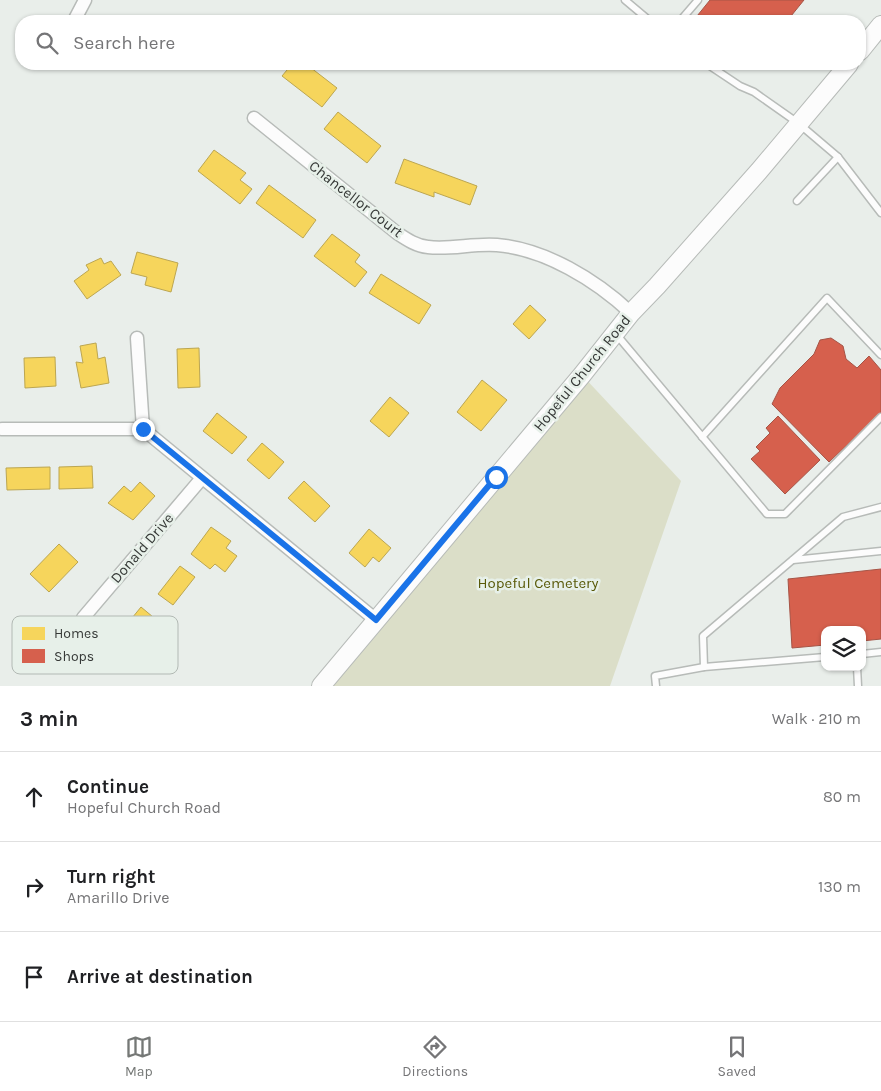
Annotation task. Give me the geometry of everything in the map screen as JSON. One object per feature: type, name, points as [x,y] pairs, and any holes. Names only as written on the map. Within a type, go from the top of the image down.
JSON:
[{"type":"main road","points":[[866,44],[881,25]]},
{"type":"main road","name":"Hopeful Church Road","points":[[321,686],[582,375],[631,313],[740,193],[844,70]]},
{"type":"street","points":[[77,15],[86,0]]},
{"type":"street","name":"Chancellor Court","points":[[254,118],[413,243],[428,247],[496,245],[527,251],[572,270],[591,281],[609,293],[631,313]]},
{"type":"street","points":[[137,338],[143,429]]},
{"type":"street","points":[[2,429],[143,429],[376,620]]},
{"type":"street","name":"Donald Drive","points":[[84,616],[202,478]]},
{"type":"lane","points":[[625,0],[643,15]]},
{"type":"lane","points":[[685,15],[698,0]]},
{"type":"lane","points":[[717,70],[740,86],[754,92],[798,123],[838,157],[881,213]]},
{"type":"lane","points":[[797,202],[838,157]]},
{"type":"lane","points":[[702,437],[827,298],[881,355]]},
{"type":"lane","points":[[615,333],[766,514],[785,514],[881,417]]},
{"type":"lane","points":[[704,667],[703,636],[842,517],[881,507]]},
{"type":"lane","points":[[792,560],[881,551]]},
{"type":"lane","points":[[866,654],[881,652]]},
{"type":"lane","points":[[656,686],[655,676],[704,667],[821,657]]},
{"type":"lane","points":[[856,671],[858,686]]},
{"type":"green space","name":"Hopeful Cemetery","points":[[582,375],[681,481],[610,686],[321,686]]},
{"type":"building: Homes","points":[[287,70],[314,70],[337,88],[322,107],[282,76]]},
{"type":"building: Homes","points":[[338,112],[381,146],[367,163],[324,129]]},
{"type":"building: Homes","points":[[214,150],[246,173],[240,180],[252,189],[240,204],[198,171]]},
{"type":"building: Homes","points":[[404,159],[477,186],[470,205],[434,192],[434,197],[395,183]]},
{"type":"building: Homes","points":[[269,185],[316,220],[303,238],[256,203]]},
{"type":"building: Homes","points":[[332,234],[360,255],[355,262],[367,272],[355,287],[314,256]]},
{"type":"building: Homes","points":[[137,252],[178,263],[171,292],[145,285],[147,277],[131,273]]},
{"type":"building: Homes","points":[[101,258],[104,264],[111,261],[121,275],[87,299],[74,281],[89,270],[86,265]]},
{"type":"building: Homes","points":[[381,274],[431,305],[419,324],[369,293]]},
{"type":"building: Homes","points":[[530,305],[546,320],[529,339],[513,324]]},
{"type":"building: Homes","points":[[96,343],[98,359],[105,357],[109,383],[81,388],[76,362],[83,363],[80,346]]},
{"type":"building: Homes","points":[[199,348],[200,387],[178,388],[177,349]]},
{"type":"building: Homes","points":[[55,357],[56,386],[25,388],[24,358]]},
{"type":"building: Homes","points":[[482,380],[507,400],[481,431],[457,412]]},
{"type":"building: Homes","points":[[390,397],[409,413],[389,437],[370,421]]},
{"type":"building: Homes","points":[[217,413],[247,437],[232,454],[203,431]]},
{"type":"building: Homes","points":[[262,443],[284,462],[269,479],[247,460]]},
{"type":"building: Homes","points":[[92,466],[93,488],[59,489],[59,467]]},
{"type":"building: Homes","points":[[50,467],[50,489],[7,490],[6,468]]},
{"type":"building: Homes","points":[[304,481],[330,506],[315,522],[288,498]]},
{"type":"building: Homes","points":[[140,482],[155,496],[133,520],[108,503],[124,486],[131,492]]},
{"type":"building: Homes","points":[[211,527],[231,541],[226,548],[237,556],[225,572],[215,564],[210,569],[191,554]]},
{"type":"building: Homes","points":[[369,529],[391,548],[379,562],[373,557],[365,567],[349,553]]},
{"type":"building: Homes","points":[[59,544],[78,562],[49,592],[30,574]]},
{"type":"building: Homes","points":[[180,566],[195,577],[173,605],[158,594]]},
{"type":"building: Homes","points":[[141,607],[152,616],[134,616]]},
{"type":"building: Shops","points":[[710,0],[804,0],[792,15],[698,15]]},
{"type":"building: Shops","points":[[831,338],[843,346],[846,359],[857,368],[869,356],[881,370],[881,413],[829,462],[772,404],[780,388],[814,354],[820,340]]},
{"type":"building: Shops","points":[[778,416],[820,460],[785,494],[751,459],[760,451],[756,447],[770,433],[766,428]]},
{"type":"building: Shops","points":[[881,569],[881,639],[866,641],[866,626],[821,626],[821,645],[792,648],[788,579]]},
{"type":"route","points":[[143,429],[376,620],[496,477]]}]
